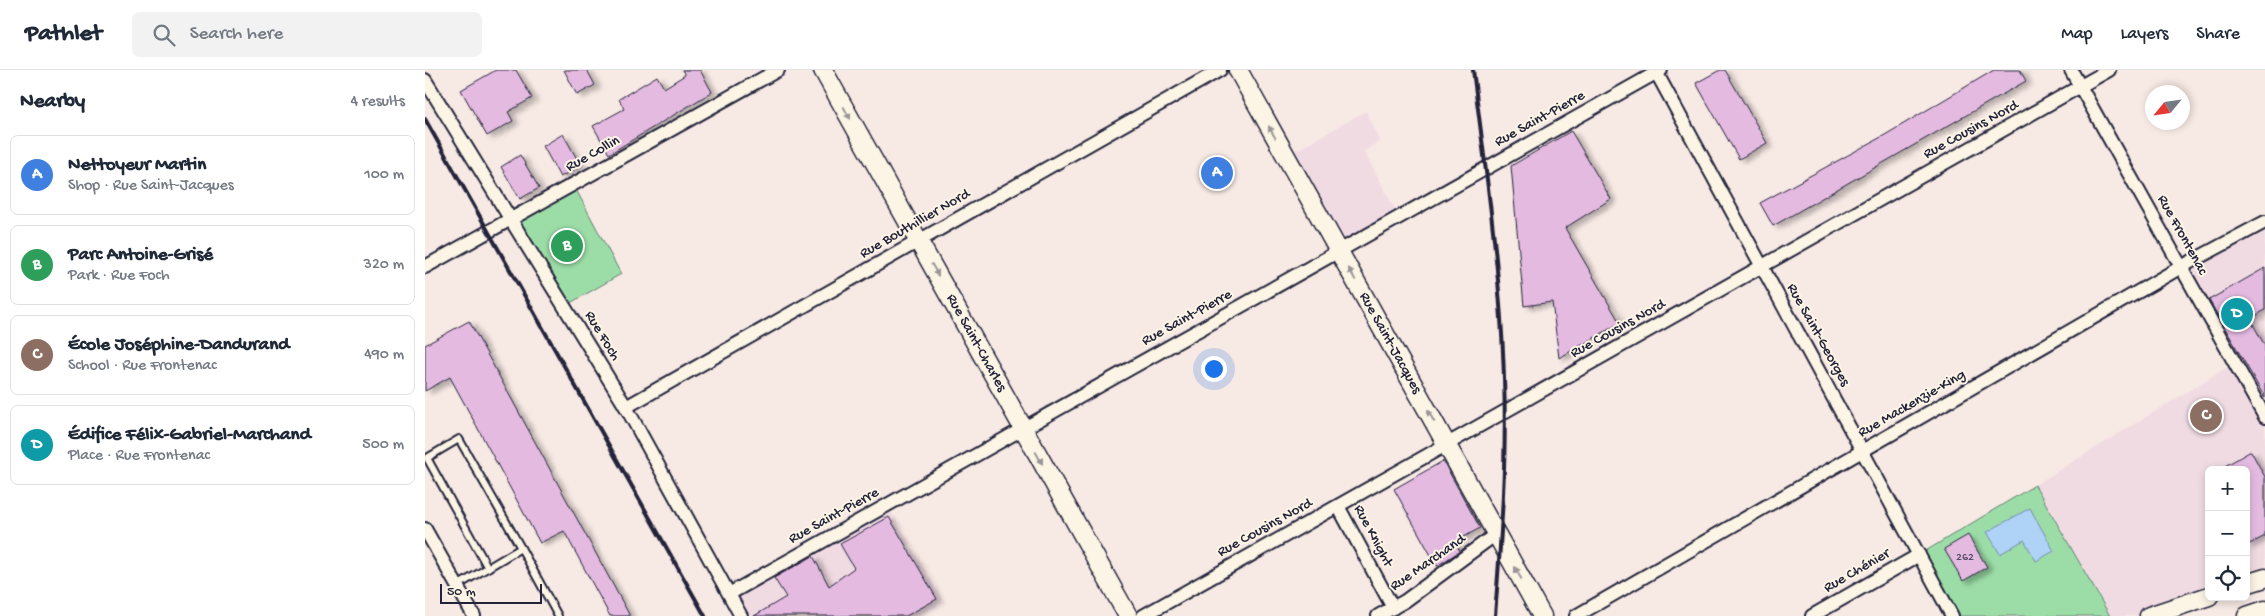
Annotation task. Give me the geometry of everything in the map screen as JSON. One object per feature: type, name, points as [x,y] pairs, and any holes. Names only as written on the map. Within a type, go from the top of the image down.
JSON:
[{"type":"street","name":"Rue Collin","points":[[425,267],[778,70]]},
{"type":"street","name":"Rue Saint-Charles","points":[[823,70],[1128,616]]},
{"type":"street","name":"Rue Bouthillier Nord","points":[[626,407],[1220,70]]},
{"type":"street","name":"Rue Saint-Jacques","points":[[1238,70],[1542,616]]},
{"type":"street","name":"Rue Frontenac","points":[[2071,70],[2265,417]]},
{"type":"street","name":"Rue Cousins Nord","points":[[1143,616],[2109,70]]},
{"type":"street","name":"Rue Saint-Pierre","points":[[729,594],[1658,71]]},
{"type":"street","name":"Rue Saint-Georges","points":[[1658,71],[1952,616]]},
{"type":"street","name":"Rue Foch","points":[[425,80],[626,407],[741,616]]},
{"type":"street","name":"Rue Mackenzie-King","points":[[1576,616],[2181,268],[2265,222]]},
{"type":"street","name":"Rue Knight","points":[[1338,506],[1393,608]]},
{"type":"street","points":[[425,528],[474,616]]},
{"type":"street","name":"Rue Marchand","points":[[1378,616],[1393,608],[1496,534]]},
{"type":"street","name":"Rue Chénier","points":[[1812,616],[1919,554]]},
{"type":"street","points":[[2250,583],[2265,578]]},
{"type":"street","points":[[2158,614],[2205,597]]},
{"type":"street","points":[[2247,616],[2265,610]]},
{"type":"lane","points":[[488,568],[427,458],[459,439],[558,616]]},
{"type":"lane","points":[[457,586],[521,548]]},
{"type":"shaded area","points":[[1366,111],[1380,141],[1364,151],[1399,217],[1339,251],[1286,156]]},
{"type":"shaded area","points":[[2265,219],[2265,579],[2250,584],[2250,466],[2205,466],[2205,598],[2152,616],[2110,616],[2035,485],[2234,363],[2181,267]]},
{"type":"shaded area","points":[[887,505],[944,602],[919,616],[741,616],[729,594]]},
{"type":"green space","points":[[573,184],[621,274],[565,306],[511,219]]},
{"type":"green space","points":[[2035,485],[2110,616],[1952,616],[1919,555]]},
{"type":"water","points":[[2030,508],[2054,551],[2036,561],[2024,540],[2000,554],[1987,532]]},
{"type":"building","points":[[496,70],[516,70],[532,98],[508,112],[513,121],[487,136],[461,90]]},
{"type":"building","points":[[564,70],[587,70],[595,85],[577,95]]},
{"type":"building","points":[[682,70],[700,70],[712,92],[609,154],[593,126],[624,109],[619,99],[657,76],[664,88],[685,75]]},
{"type":"building","points":[[1720,70],[1725,70],[1767,143],[1739,159],[1696,83]]},
{"type":"building","points":[[1994,70],[2020,70],[2026,81],[1773,226],[1760,203],[1885,135]]},
{"type":"building","points":[[1571,131],[1611,199],[1565,228],[1620,323],[1559,358],[1552,302],[1524,306],[1511,166]]},
{"type":"building","points":[[563,134],[581,166],[560,177],[543,146]]},
{"type":"building","points":[[520,155],[539,188],[520,199],[501,167]]},
{"type":"building","points":[[2265,268],[2265,310],[2250,319],[2265,346],[2265,398],[2209,300]]},
{"type":"building","points":[[469,321],[630,616],[610,616],[564,531],[540,543],[450,377],[425,391],[425,345]]},
{"type":"building","points":[[2251,451],[2265,477],[2265,536],[2250,544],[2250,466],[2225,466]]},
{"type":"building","points":[[1443,461],[1480,528],[1455,542],[1460,551],[1437,566],[1394,489]]},
{"type":"building","points":[[889,517],[937,599],[906,616],[754,616],[786,597],[774,578],[813,556],[829,586],[854,568],[840,544]]},
{"type":"building","points":[[1968,535],[1987,567],[1963,581],[1944,549]]},
{"type":"railway","points":[[1473,70],[1488,185],[1500,301],[1504,378],[1504,468],[1495,616]]},
{"type":"railway","points":[[425,119],[705,616]]},
{"type":"place","name":"Nettoyeur Martin","points":[[1217,173]]},
{"type":"place","name":"Parc Antoine-Grisé","points":[[567,246]]},
{"type":"place","name":"Édifice Félix-Gabriel-Marchand","points":[[2237,314]]},
{"type":"place","name":"École Joséphine-Dandurand","points":[[2206,416]]}]
